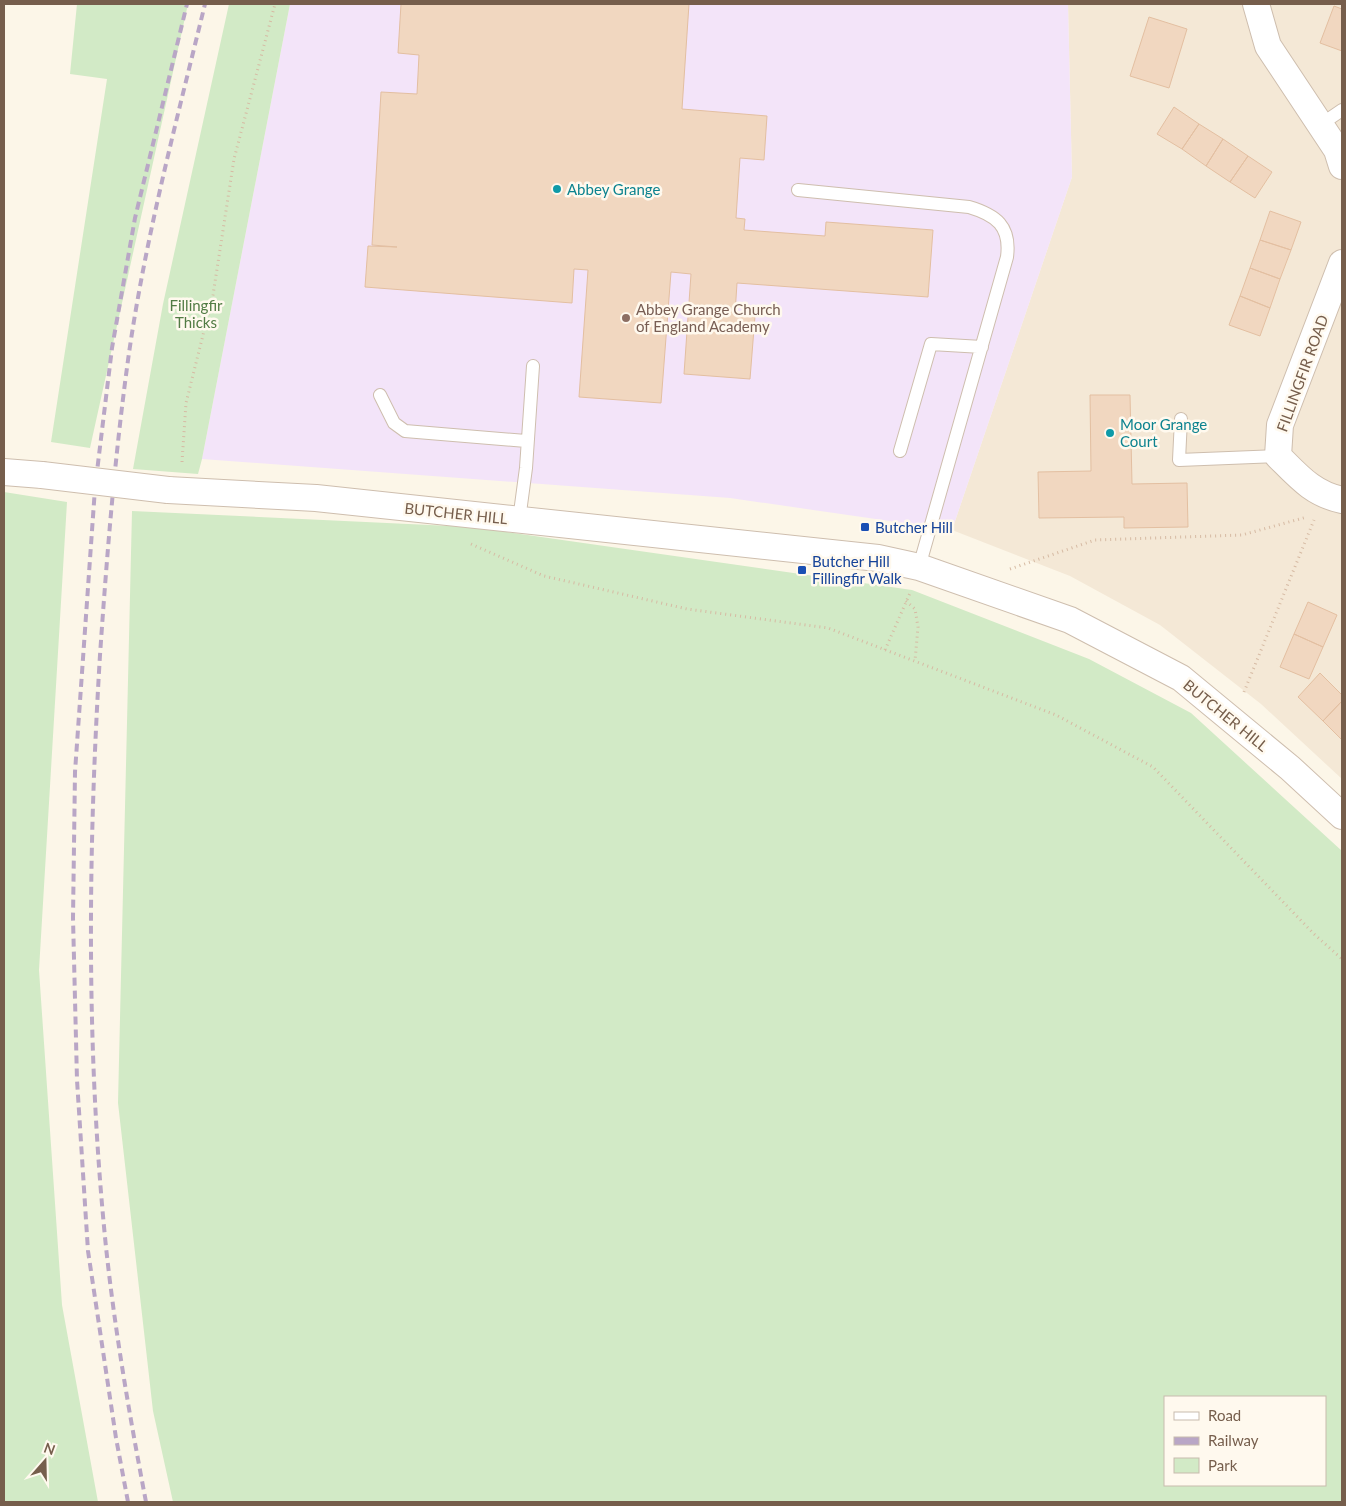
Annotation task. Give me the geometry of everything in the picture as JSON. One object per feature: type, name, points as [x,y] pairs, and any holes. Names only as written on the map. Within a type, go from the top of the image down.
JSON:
[{"type":"street","points":[[1256,4],[1268,46],[1337,150],[1342,166]]},
{"type":"street","name":"FILLINGFIR ROAD","points":[[1278,456],[1280,425],[1342,263]]},
{"type":"street","points":[[1278,456],[1305,482],[1324,496],[1342,500]]},
{"type":"street","name":"BUTCHER HILL","points":[[4,472],[42,474],[174,490],[316,498],[878,558],[919,567],[1070,620],[1181,678],[1290,768],[1342,816]]},
{"type":"lane","points":[[1320,125],[1342,110]]},
{"type":"lane","points":[[798,190],[969,207],[990,215],[998,221],[1006,235],[1007,257],[919,567]]},
{"type":"lane","points":[[900,451],[931,344],[982,347]]},
{"type":"lane","points":[[519,520],[526,468],[526,441],[534,376],[533,366]]},
{"type":"lane","points":[[380,395],[394,423],[405,431],[526,441]]},
{"type":"lane","points":[[1181,418],[1179,460],[1278,456]]},
{"type":"path","points":[[174,490],[186,404],[212,295],[234,159],[269,35],[275,4]]},
{"type":"path","points":[[983,588],[991,566],[1006,570],[1095,540],[1242,535],[1268,530],[1316,514],[1232,720]]},
{"type":"path","points":[[466,542],[544,576],[687,609],[828,628],[1056,715],[1154,766],[1314,934],[1342,959]]},
{"type":"path","points":[[885,650],[919,567]]},
{"type":"path","points":[[906,601],[915,609],[918,627],[914,661]]},
{"type":"shaded area","name":"Abbey Grange Church of England Academy","points":[[290,4],[1068,4],[1072,177],[952,530],[730,498],[202,459]]},
{"type":"shaded area","points":[[1068,4],[1342,4],[1342,779],[1261,704],[1160,625],[1070,576],[952,530],[1072,177]]},
{"type":"green space","name":"Fillingfir Thicks","points":[[77,4],[188,4],[90,448],[51,442],[107,79],[70,74]]},
{"type":"green space","name":"Fillingfir Thicks","points":[[229,4],[290,4],[202,459],[198,474],[133,469],[163,304]]},
{"type":"green space","points":[[4,492],[67,502],[39,970],[62,1305],[98,1502],[4,1502]]},
{"type":"green space","points":[[132,511],[472,527],[912,590],[1089,659],[1191,713],[1342,851],[1342,1502],[173,1502],[153,1411],[118,1103]]},
{"type":"building","name":"Abbey Grange","points":[[401,4],[689,4],[682,109],[767,116],[764,160],[740,158],[736,218],[745,219],[744,230],[825,236],[826,222],[933,230],[928,297],[737,283],[735,314],[755,316],[750,379],[684,374],[691,274],[671,272],[661,403],[579,397],[588,270],[574,269],[572,303],[365,287],[368,246],[397,247],[372,245],[381,92],[417,94],[419,55],[398,53]]},
{"type":"building","points":[[1334,6],[1342,9],[1342,51],[1320,43]]},
{"type":"building","points":[[1149,17],[1187,29],[1169,88],[1130,76]]},
{"type":"building","points":[[1174,107],[1199,124],[1182,149],[1157,134]]},
{"type":"building","points":[[1199,124],[1223,139],[1206,166],[1182,149]]},
{"type":"building","points":[[1223,139],[1248,156],[1230,182],[1206,166]]},
{"type":"building","points":[[1248,156],[1272,172],[1255,198],[1230,182]]},
{"type":"building","points":[[1270,211],[1301,222],[1291,250],[1260,240]]},
{"type":"building","points":[[1260,240],[1291,250],[1280,279],[1250,268]]},
{"type":"building","points":[[1250,268],[1280,279],[1270,308],[1240,296]]},
{"type":"building","points":[[1240,296],[1270,308],[1260,336],[1229,325]]},
{"type":"building","name":"Moor Grange Court","points":[[1090,395],[1130,395],[1132,484],[1187,483],[1188,527],[1124,528],[1124,517],[1039,518],[1038,472],[1091,471]]},
{"type":"building","points":[[1308,602],[1337,615],[1323,647],[1294,634]]},
{"type":"building","points":[[1294,634],[1323,647],[1309,679],[1280,667]]},
{"type":"building","points":[[1320,673],[1342,695],[1342,701],[1323,721],[1298,697]]},
{"type":"building","points":[[1342,701],[1342,740],[1323,721]]},
{"type":"railway","points":[[128,1502],[116,1438],[88,1251],[77,1080],[73,918],[75,772],[95,488],[112,348],[135,218],[187,4]]},
{"type":"railway","points":[[146,1502],[114,1311],[100,1173],[92,1025],[91,877],[93,803],[100,655],[106,579],[129,353],[153,221],[205,4]]},
{"type":"place","name":"Abbey Grange","points":[[557,189]]},
{"type":"place","name":"Abbey Grange Church of England Academy","points":[[626,318]]},
{"type":"place","name":"Moor Grange Court","points":[[1110,433]]},
{"type":"place","name":"Butcher Hill","points":[[865,527]]},
{"type":"place","name":"Butcher Hill Fillingfir Walk","points":[[802,570]]}]
